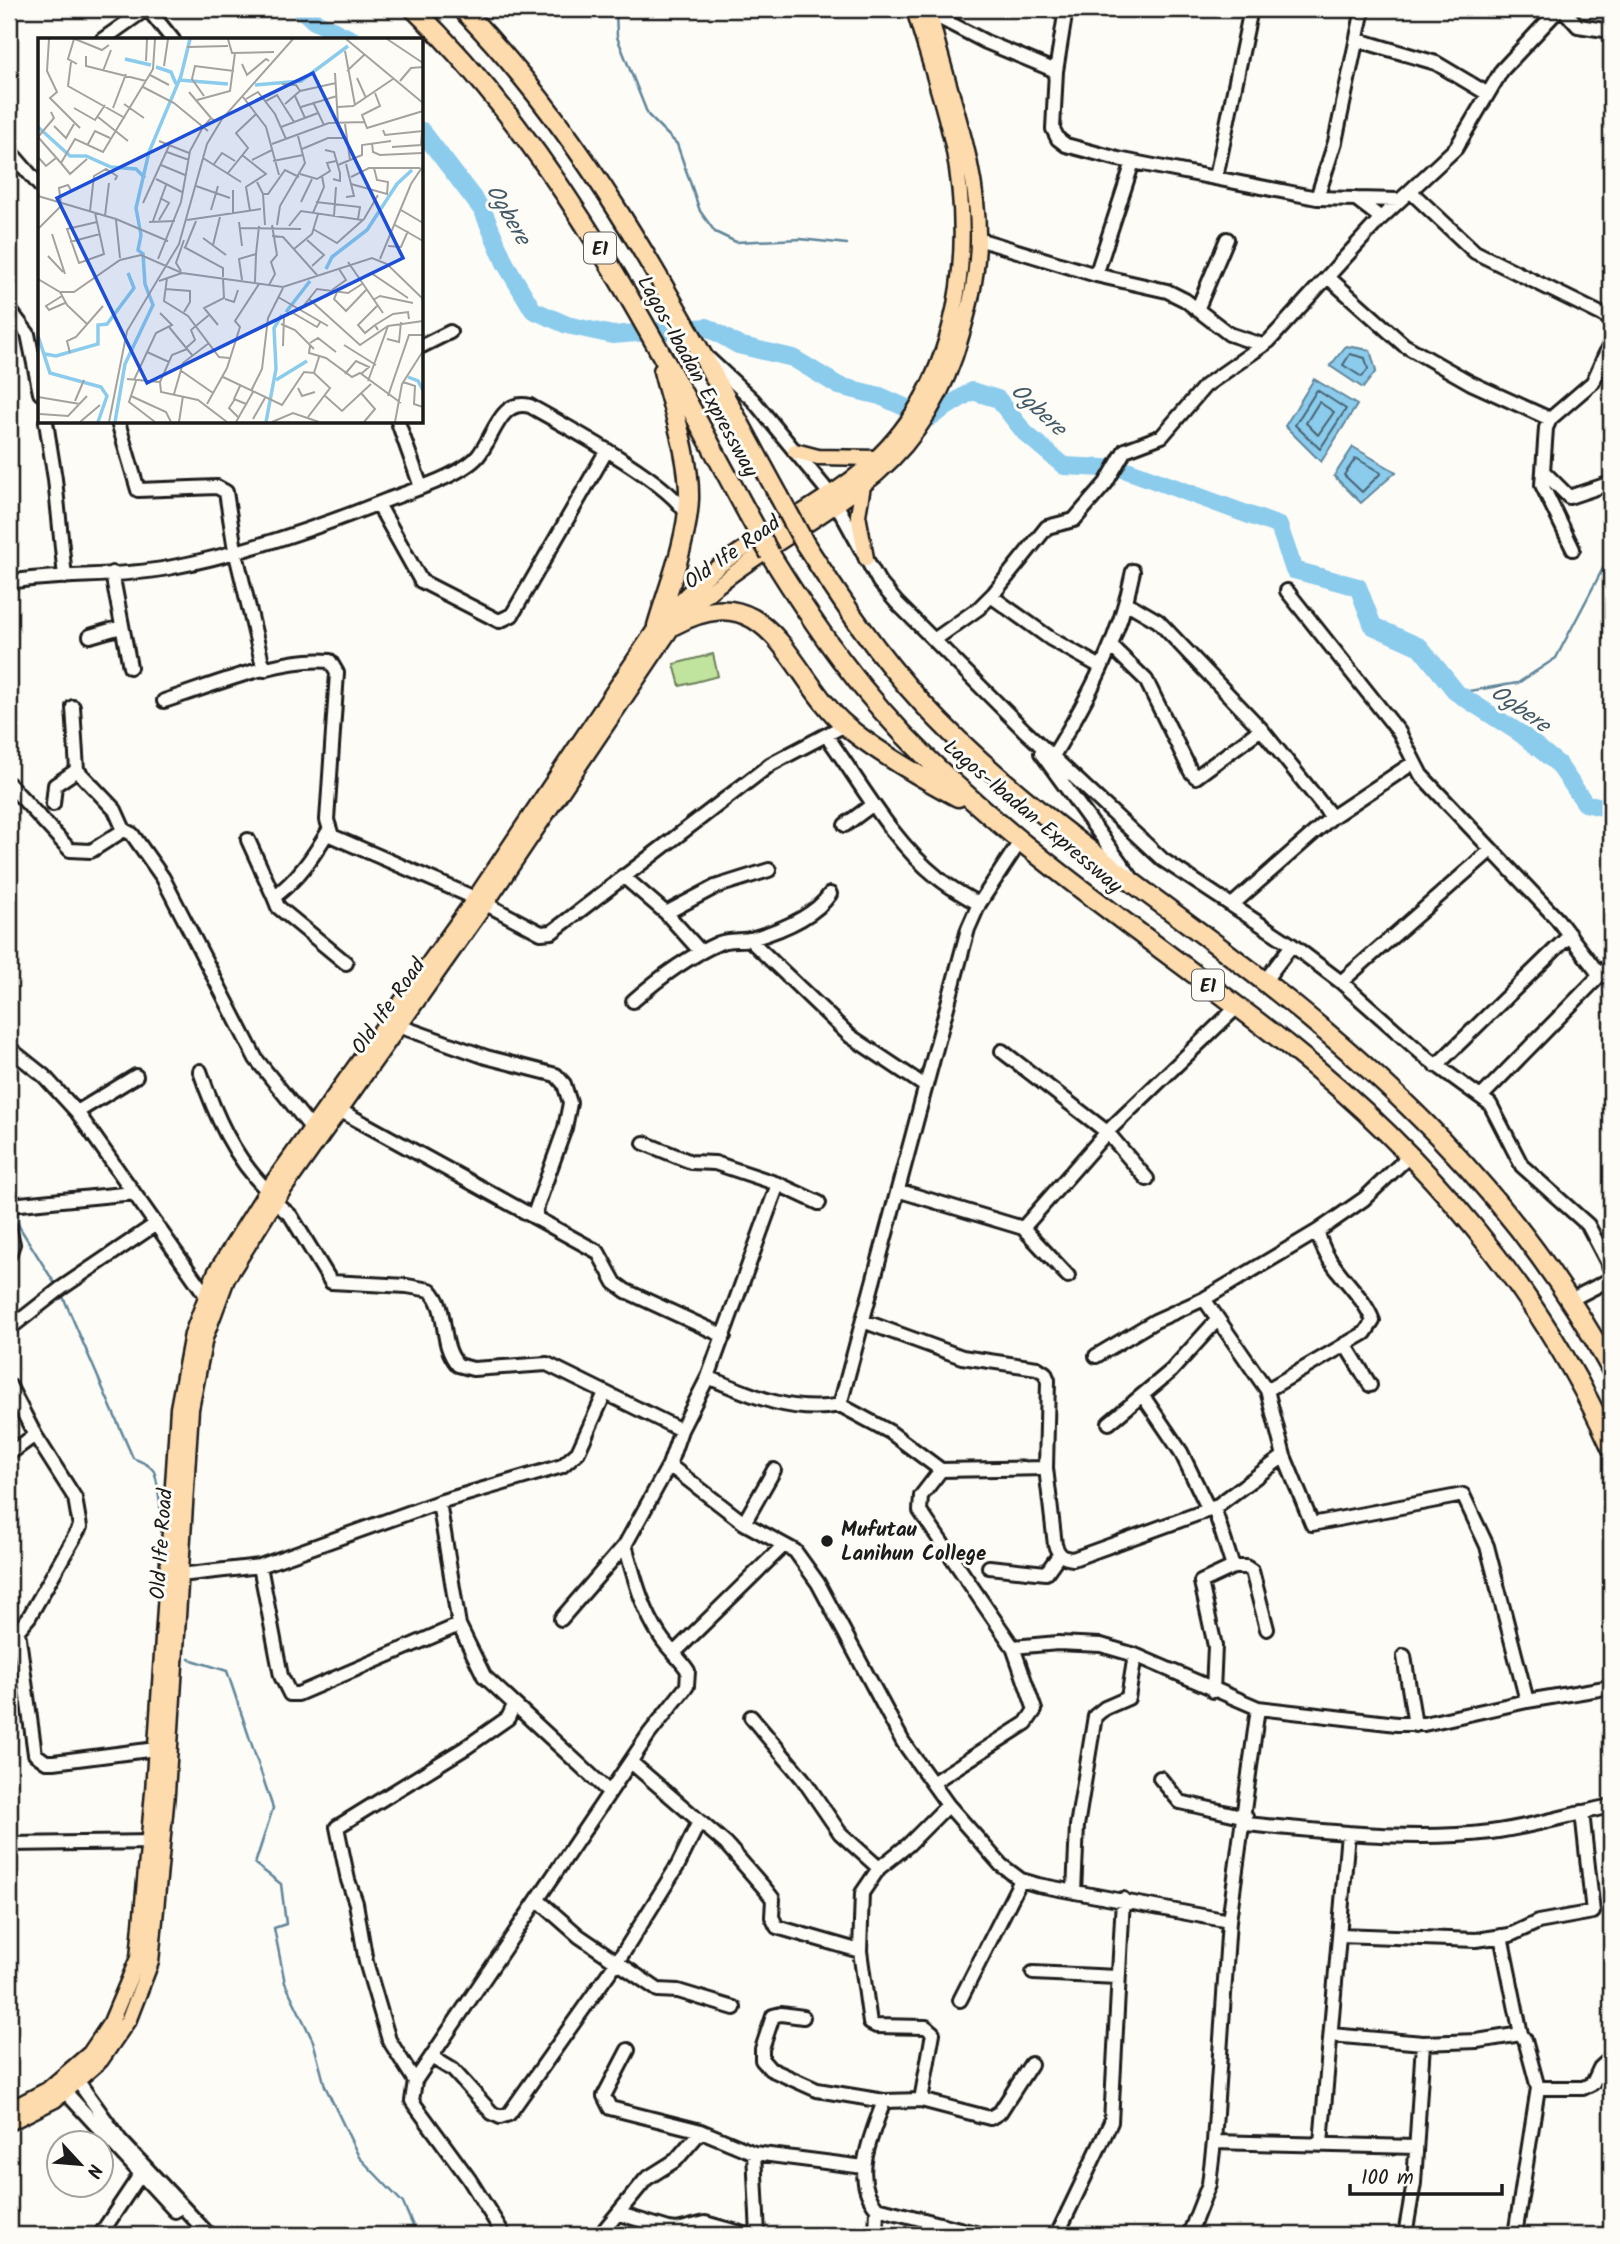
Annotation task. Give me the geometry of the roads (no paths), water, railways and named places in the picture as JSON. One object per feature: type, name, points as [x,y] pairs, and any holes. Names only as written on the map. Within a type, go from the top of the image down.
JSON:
[{"type":"highway","name":"Lagos-Ibadan Expressway","points":[[414,9],[479,78],[538,153],[587,226],[657,347],[770,554],[809,617],[876,705],[924,756],[986,811],[1321,1073],[1409,1156],[1459,1211],[1529,1299],[1569,1365],[1611,1447]]},
{"type":"highway","name":"Lagos-Ibadan Expressway","points":[[462,9],[536,91],[593,169],[699,349],[806,544],[872,644],[924,705],[1014,788],[1337,1039],[1440,1135],[1525,1234],[1572,1299],[1611,1369]]},
{"type":"highway","points":[[657,347],[688,485],[687,515],[665,626]]},
{"type":"highway","points":[[665,626],[703,611],[751,617],[769,628],[845,726],[907,766],[986,811]]},
{"type":"main road","name":"Old Ife Road","points":[[914,9],[953,146],[963,229],[953,318],[932,398]]},
{"type":"main road","name":"Old Ife Road","points":[[9,2123],[101,2060],[129,2019],[146,1978],[155,1945],[156,1749],[179,1483],[194,1387],[205,1338],[227,1279],[271,1196],[312,1129],[480,901],[687,592],[728,559],[863,486],[887,467],[932,398],[966,322],[977,268],[978,239],[964,146],[930,11]]},
{"type":"main road","name":"Old Ife Road","points":[[833,500],[911,430]]},
{"type":"main road","points":[[795,451],[818,457],[877,458]]},
{"type":"main road","points":[[863,486],[858,515],[866,558]]},
{"type":"main road","name":"Old Ife Road","points":[[156,1841],[180,1576],[179,1483],[183,1377],[205,1294],[215,1273],[271,1196],[341,1111],[461,928]]},
{"type":"main road","name":"Old Ife Road","points":[[9,2110],[61,2087]]},
{"type":"street","points":[[105,38],[147,9],[171,38]]},
{"type":"street","points":[[1066,9],[1056,71],[1053,129],[1058,139],[1066,145],[1133,162],[1317,198],[1399,200]]},
{"type":"street","points":[[1216,177],[1251,9]]},
{"type":"street","points":[[1317,198],[1335,142],[1363,9]]},
{"type":"street","points":[[934,640],[991,596],[1047,527],[1074,520],[1110,475],[1125,450],[1162,436],[1192,399],[1262,345],[1329,278],[1381,218],[1456,148],[1502,70],[1558,10],[1578,26],[1611,31]]},
{"type":"street","points":[[930,11],[986,42],[1056,71]]},
{"type":"street","points":[[1358,40],[1436,63],[1488,93]]},
{"type":"street","points":[[9,150],[38,184]]},
{"type":"street","points":[[1096,275],[1133,162]]},
{"type":"street","points":[[1410,191],[1461,242],[1475,252],[1611,319]]},
{"type":"street","points":[[1356,199],[1381,218]]},
{"type":"street","points":[[978,239],[1096,275],[1167,291],[1240,339],[1262,345]]},
{"type":"street","points":[[1197,310],[1227,239]]},
{"type":"street","points":[[1329,278],[1404,345],[1471,383],[1550,419]]},
{"type":"street","points":[[9,309],[28,334],[38,383]]},
{"type":"street","points":[[424,345],[450,332]]},
{"type":"street","points":[[1229,368],[1240,339]]},
{"type":"street","points":[[1573,549],[1542,485],[1545,473],[1546,428],[1550,419],[1593,382],[1611,342]]},
{"type":"street","points":[[699,349],[753,400],[795,451],[833,500],[879,582],[934,640],[1024,730],[1163,860],[1292,945],[1341,982],[1436,1066],[1490,1104],[1522,1166],[1588,1225],[1611,1269]]},
{"type":"street","points":[[9,582],[167,568],[332,522],[470,463],[478,456],[504,414],[519,403],[530,406],[607,450],[676,499],[687,515]]},
{"type":"street","points":[[46,424],[65,577]]},
{"type":"street","points":[[119,424],[138,490],[217,487],[226,492],[235,550],[264,670]]},
{"type":"street","points":[[399,424],[421,486]]},
{"type":"street","points":[[378,504],[421,581],[499,621],[506,620],[512,615],[607,450]]},
{"type":"street","points":[[1545,473],[1569,497],[1611,482]]},
{"type":"street","points":[[1053,756],[1090,695],[1127,603],[1133,571]]},
{"type":"street","points":[[112,573],[130,667]]},
{"type":"street","points":[[1287,591],[1399,732],[1413,763],[1570,935],[1599,974]]},
{"type":"street","points":[[991,596],[1051,639],[1101,667]]},
{"type":"street","points":[[1127,603],[1158,621],[1261,729],[1332,817]]},
{"type":"street","points":[[90,636],[121,627]]},
{"type":"street","points":[[1111,646],[1146,680],[1191,772],[1196,777],[1261,729]]},
{"type":"street","points":[[164,701],[264,670],[318,660],[330,661],[336,667],[329,830],[310,863],[293,883],[274,897]]},
{"type":"street","points":[[73,707],[77,771],[115,810],[124,830],[140,844],[163,878],[256,1059],[312,1129]]},
{"type":"street","points":[[329,830],[341,842],[421,873],[541,933],[552,932],[584,911],[623,876],[771,764],[845,726]]},
{"type":"street","points":[[1024,730],[1137,886]]},
{"type":"street","points":[[826,736],[872,805],[935,876],[979,904]]},
{"type":"street","points":[[1232,905],[1332,817],[1413,763]]},
{"type":"street","points":[[53,804],[55,785],[77,771]]},
{"type":"street","points":[[9,784],[70,850],[91,851],[124,830]]},
{"type":"street","points":[[845,825],[872,805]]},
{"type":"street","points":[[248,840],[278,907],[346,963]]},
{"type":"street","points":[[840,1405],[900,1191],[925,1086],[968,929],[979,904],[1021,840]]},
{"type":"street","points":[[1341,982],[1491,850]]},
{"type":"street","points":[[666,912],[715,887],[769,870]]},
{"type":"street","points":[[623,876],[666,912],[701,952]]},
{"type":"street","points":[[633,1001],[671,970],[701,952],[723,941],[749,939],[820,909],[830,894]]},
{"type":"street","points":[[1436,1066],[1570,935]]},
{"type":"street","points":[[749,939],[850,1036],[925,1086]]},
{"type":"street","points":[[1264,982],[1292,945]]},
{"type":"street","points":[[1481,1097],[1611,964]]},
{"type":"street","points":[[1023,1228],[1107,1132],[1237,1007]]},
{"type":"street","points":[[399,1026],[486,1057],[556,1075],[564,1084],[570,1103],[565,1128],[534,1213],[536,1219]]},
{"type":"street","points":[[9,1048],[44,1076],[77,1112],[205,1294]]},
{"type":"street","points":[[1002,1051],[1107,1132],[1147,1179]]},
{"type":"street","points":[[200,1071],[215,1112],[242,1163],[291,1216],[331,1282],[407,1286],[430,1290],[442,1309],[447,1350],[457,1364],[473,1369],[547,1364],[681,1430]]},
{"type":"street","points":[[77,1112],[136,1076]]},
{"type":"street","points":[[341,1111],[598,1252],[615,1283],[626,1291],[724,1336]]},
{"type":"street","points":[[644,1143],[691,1162],[715,1163],[778,1184],[819,1203]]},
{"type":"street","points":[[1096,1356],[1155,1321],[1204,1299],[1318,1231],[1364,1199],[1409,1156]]},
{"type":"street","points":[[561,1619],[625,1545],[669,1465],[681,1430],[708,1377],[724,1336],[778,1184]]},
{"type":"street","points":[[900,1191],[1023,1228],[1068,1276]]},
{"type":"street","points":[[9,1207],[134,1193]]},
{"type":"street","points":[[9,1329],[60,1289],[156,1224]]},
{"type":"street","points":[[9,1227],[13,1244],[9,1255]]},
{"type":"street","points":[[1267,1390],[1365,1333],[1373,1321],[1320,1240],[1318,1231]]},
{"type":"street","points":[[1572,1299],[1611,1279]]},
{"type":"street","points":[[1204,1299],[1267,1390],[1284,1456],[1312,1524],[1463,1495],[1487,1546],[1527,1700]]},
{"type":"street","points":[[1109,1423],[1171,1371],[1218,1319]]},
{"type":"street","points":[[863,1321],[962,1357],[1037,1368],[1045,1373],[1048,1380],[1046,1468],[1059,1555],[1046,1573],[989,1567]]},
{"type":"street","points":[[1346,1344],[1370,1385]]},
{"type":"street","points":[[708,1377],[760,1399],[823,1409],[840,1405],[890,1432],[941,1470],[1046,1468]]},
{"type":"street","points":[[9,1385],[35,1436],[75,1498],[80,1527],[52,1581],[13,1636],[35,1754],[39,1758],[54,1762],[156,1749]]},
{"type":"street","points":[[180,1576],[260,1566],[439,1502],[562,1466],[578,1452],[605,1392]]},
{"type":"street","points":[[1143,1396],[1181,1451],[1212,1509],[1233,1567]]},
{"type":"street","points":[[9,1454],[35,1436]]},
{"type":"street","points":[[1059,1555],[1073,1559],[1212,1509],[1284,1456]]},
{"type":"street","points":[[669,1465],[744,1523],[795,1551],[807,1565],[903,1742],[948,1805],[1001,1865],[1021,1880],[1229,1921]]},
{"type":"street","points":[[744,1523],[774,1470]]},
{"type":"street","points":[[932,1783],[1032,1718],[1034,1703],[1013,1647],[920,1511],[920,1496],[941,1470]]},
{"type":"street","points":[[439,1502],[459,1625],[484,1676],[609,1792]]},
{"type":"street","points":[[504,2235],[469,2179],[412,2101],[415,2081],[433,2058],[609,1792],[632,1763],[649,1734],[687,1686],[688,1671],[661,1638],[639,1592],[625,1545]]},
{"type":"street","points":[[674,1653],[784,1545]]},
{"type":"street","points":[[260,1566],[281,1676],[290,1694],[298,1694],[459,1625]]},
{"type":"street","points":[[1213,1691],[1215,1646],[1200,1583],[1233,1567],[1246,1567],[1252,1571],[1267,1629]]},
{"type":"street","points":[[1013,1647],[1058,1643],[1101,1645],[1135,1655],[1213,1691],[1258,1708],[1415,1725],[1527,1700],[1611,1687]]},
{"type":"street","points":[[1074,1892],[1077,1826],[1095,1716],[1105,1708],[1128,1698],[1135,1655]]},
{"type":"street","points":[[1404,1656],[1415,1725]]},
{"type":"street","points":[[415,2081],[389,2040],[366,1962],[356,1903],[348,1880],[337,1827],[465,1748],[508,1718],[514,1705]]},
{"type":"street","points":[[1189,2235],[1209,2184],[1229,1921],[1245,1820],[1258,1708]]},
{"type":"street","points":[[751,1717],[803,1779],[840,1833],[878,1868]]},
{"type":"street","points":[[632,1763],[726,1844],[773,1899],[772,1917],[777,1927],[860,1951]]},
{"type":"street","points":[[1160,1778],[1180,1802],[1245,1820],[1348,1833],[1474,1833],[1611,1806]]},
{"type":"street","points":[[920,2100],[933,2033],[926,2027],[876,2026],[870,2023],[860,1951],[862,1893],[878,1868],[908,1846],[948,1805]]},
{"type":"street","points":[[1340,1935],[1442,1940],[1501,1936],[1538,1922],[1593,1912],[1581,1812]]},
{"type":"street","points":[[433,2058],[453,2070],[492,2113],[500,2117],[509,2114],[662,1893],[699,1822]]},
{"type":"street","points":[[1321,2143],[1348,1833]]},
{"type":"street","points":[[9,1844],[156,1841]]},
{"type":"street","points":[[960,2000],[1021,1880]]},
{"type":"street","points":[[1057,2235],[1111,2122],[1123,1899]]},
{"type":"street","points":[[538,1900],[579,1936],[658,1990],[678,1991],[734,2008]]},
{"type":"street","points":[[1501,1936],[1521,2034],[1538,2088],[1516,2235]]},
{"type":"street","points":[[1032,1973],[1117,1977]]},
{"type":"street","points":[[803,2017],[781,2014],[773,2016],[762,2049],[762,2060],[770,2069],[817,2090],[884,2101],[920,2100],[995,2117],[1031,2064]]},
{"type":"street","points":[[1331,2035],[1423,2043],[1477,2041],[1521,2034]]},
{"type":"street","points":[[1405,2235],[1416,2147],[1423,2043]]},
{"type":"street","points":[[628,2050],[604,2096],[610,2108],[701,2131],[754,2153],[864,2167]]},
{"type":"street","points":[[1538,2088],[1583,2088],[1593,2083],[1600,2067],[1611,2057]]},
{"type":"street","points":[[75,2077],[120,2140],[209,2235]]},
{"type":"street","points":[[61,2087],[139,2175],[199,2235]]},
{"type":"street","points":[[884,2101],[864,2167],[868,2198],[877,2208],[983,2235]]},
{"type":"street","points":[[600,2235],[620,2214],[646,2179],[676,2160],[701,2131]]},
{"type":"street","points":[[1214,2142],[1416,2147]]},
{"type":"street","points":[[754,2153],[758,2235]]},
{"type":"street","points":[[100,2235],[139,2175]]},
{"type":"street","points":[[876,2235],[877,2208]]},
{"type":"street","points":[[620,2214],[669,2229],[677,2230],[705,2223],[748,2235]]},
{"type":"water","points":[[1346,346],[1370,350],[1376,371],[1363,388],[1330,366]]},
{"type":"water","points":[[1314,379],[1357,405],[1321,462],[1285,426]]},
{"type":"water","points":[[1353,447],[1396,472],[1361,503],[1334,476]]},
{"type":"waterway","name":"Ogbere","points":[[301,9],[314,21],[349,38]]},
{"type":"waterway","points":[[616,9],[617,37],[648,115],[677,144],[700,211],[715,232],[736,242],[800,239],[847,244]]},
{"type":"waterway","name":"Ogbere","points":[[424,134],[483,211],[505,263],[533,310],[567,325],[613,335],[707,327],[738,345],[793,358],[839,386],[880,396],[929,418],[972,391],[998,399],[1025,433],[1064,466],[1124,469],[1279,526],[1294,570],[1358,587],[1373,626],[1420,647],[1457,693],[1521,734],[1558,764],[1585,803],[1611,809]]},
{"type":"waterway","points":[[1457,693],[1518,683],[1556,658],[1611,553]]},
{"type":"waterway","points":[[9,1154],[13,1166],[10,1202]]},
{"type":"waterway","points":[[11,1208],[20,1228],[57,1287]]},
{"type":"waterway","points":[[61,1292],[133,1458],[149,1466],[155,1474],[163,1527]]},
{"type":"waterway","points":[[189,1659],[227,1671],[273,1808],[255,1864],[281,1884],[286,1924],[274,1928],[285,1983],[313,2041],[325,2086],[359,2157],[403,2203],[417,2235]]},
{"type":"waterway","points":[[1611,2117],[1608,2127],[1611,2172]]},
{"type":"place","name":"Mufutau Lanihun College","points":[[827,1541]]}]
